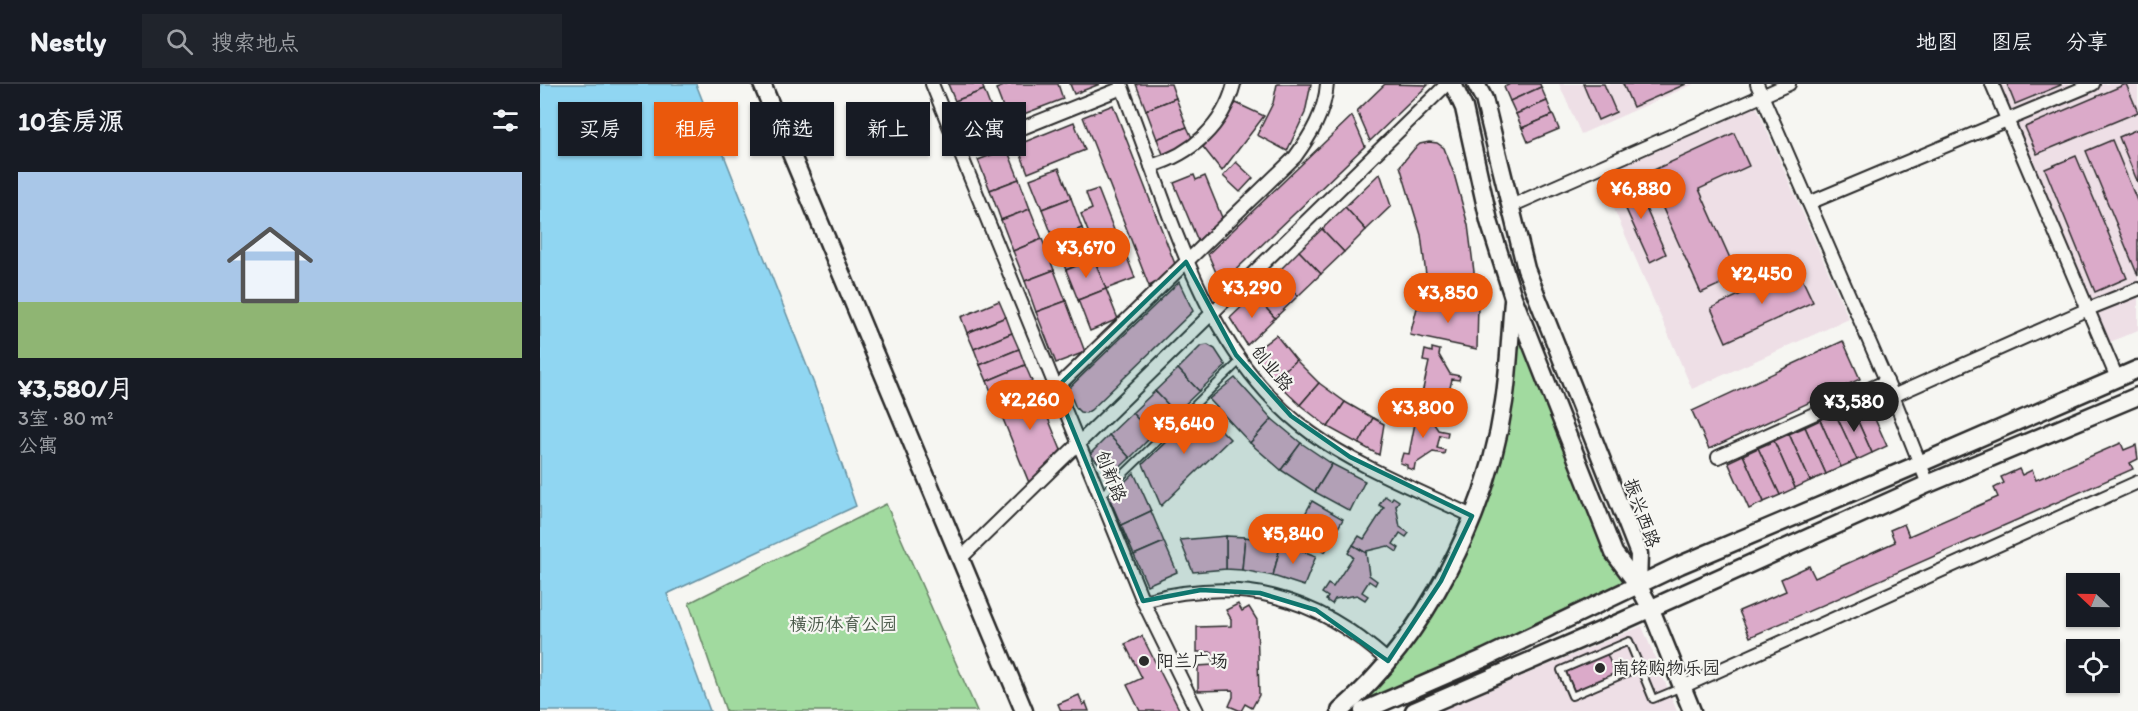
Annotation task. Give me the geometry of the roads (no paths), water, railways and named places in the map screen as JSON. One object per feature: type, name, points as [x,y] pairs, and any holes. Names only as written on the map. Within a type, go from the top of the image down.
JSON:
[{"type":"main road","points":[[762,84],[1024,711]]},
{"type":"main road","name":"振兴西路","points":[[1453,84],[1464,108],[1489,220],[1513,297],[1614,553],[1638,585]]},
{"type":"main road","name":"振兴西路","points":[[1476,84],[1484,99],[1526,269],[1639,554],[1638,585]]},
{"type":"main road","points":[[1340,711],[1389,661],[1434,593],[1473,516],[1491,459],[1504,401],[1513,297]]},
{"type":"main road","points":[[1363,711],[1485,658],[1680,565],[2138,369]]},
{"type":"main road","points":[[1414,711],[1928,484],[2138,396]]},
{"type":"main road","points":[[1638,585],[1650,607],[1692,711]]},
{"type":"street","name":"创新路","points":[[932,84],[942,109]]},
{"type":"street","points":[[1151,166],[1184,152],[1204,137],[1221,117],[1234,84]]},
{"type":"street","points":[[1056,388],[1295,157],[1310,137],[1320,114],[1327,84]]},
{"type":"street","points":[[961,558],[1447,84]]},
{"type":"street","points":[[1511,206],[1760,90],[1789,84]]},
{"type":"street","points":[[1992,84],[2117,378]]},
{"type":"street","points":[[1809,203],[2093,84]]},
{"type":"street","points":[[1026,126],[1121,86]]},
{"type":"street","name":"创业路","points":[[1121,86],[1186,262],[1211,314],[1240,361],[1291,416],[1329,445],[1473,516]]},
{"type":"street","points":[[1760,90],[1887,381],[1918,464],[1928,484]]},
{"type":"street","name":"创新路","points":[[961,156],[1143,601],[1197,711]]},
{"type":"street","points":[[1893,396],[2088,309],[2138,290]]},
{"type":"street","points":[[1718,458],[1887,381]]},
{"type":"street","points":[[1682,687],[2138,482]]},
{"type":"street","points":[[1143,601],[1201,590],[1231,589],[1289,600],[1325,615],[1366,641],[1389,661]]},
{"type":"lane","points":[[1100,496],[1240,361]]},
{"type":"lane","points":[[1640,667],[1572,696],[1561,670],[1629,641],[1640,667],[1653,699],[1682,687]]},
{"type":"water","points":[[540,84],[696,84],[703,102],[654,102],[654,156],[724,156],[814,384],[856,506],[667,594],[710,711],[540,711]]},
{"type":"place","name":"阳兰广场","points":[[1144,661]]},
{"type":"place","name":"南铭购物乐园","points":[[1600,668]]},
{"type":"park label","name":"横沥体育公园","points":[[843,624]]}]
